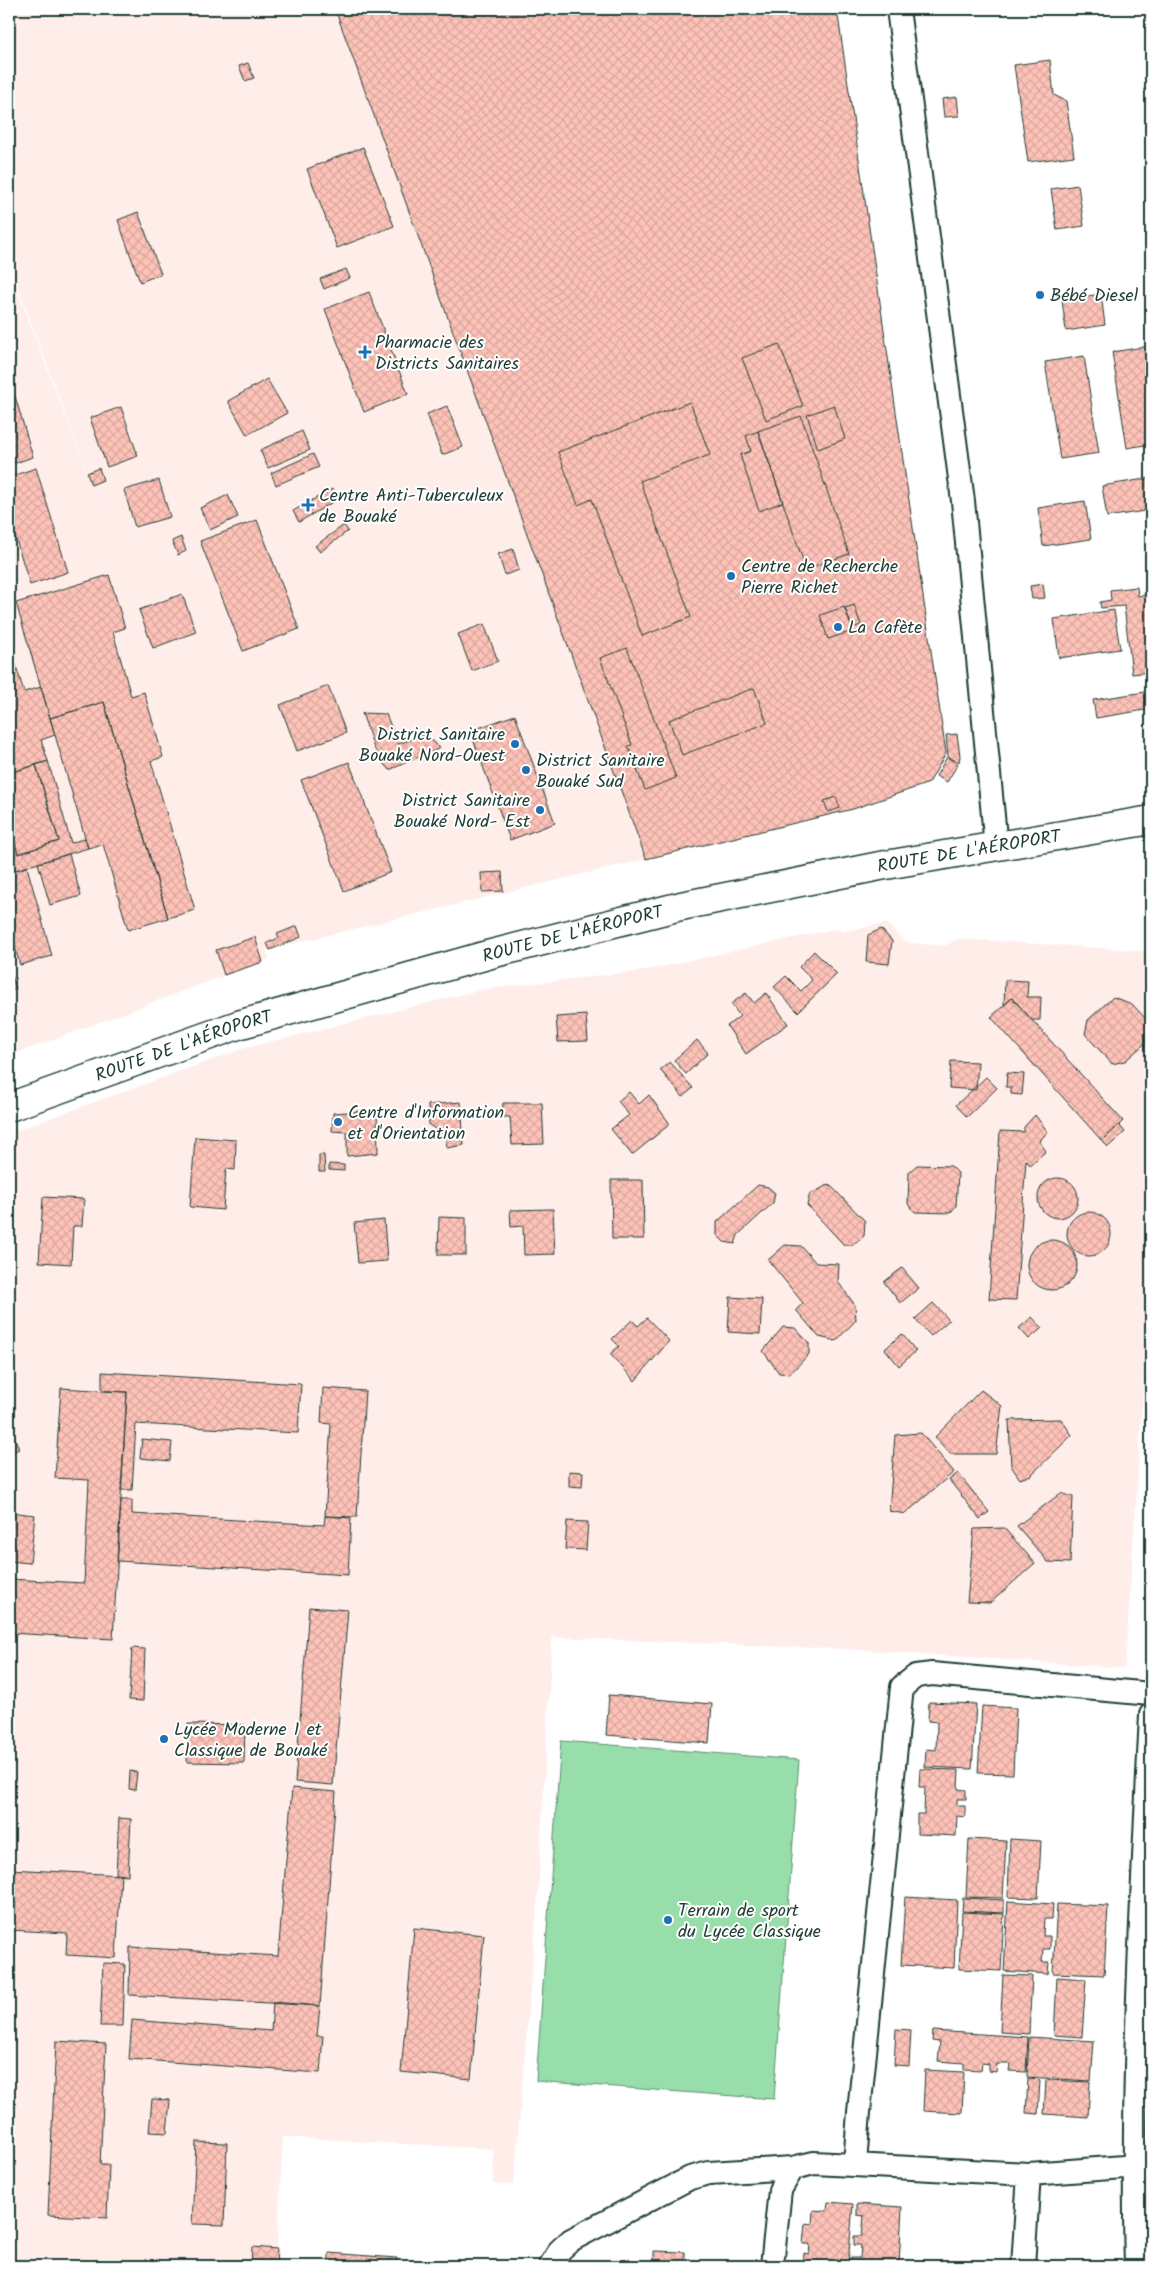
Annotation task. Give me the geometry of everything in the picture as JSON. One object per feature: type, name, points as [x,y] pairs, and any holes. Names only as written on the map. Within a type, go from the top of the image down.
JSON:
[{"type":"main road","name":"ROUTE DE L'AÉROPORT","points":[[9,1107],[238,1025],[444,966],[681,906],[880,866],[1151,820]]},
{"type":"street","points":[[898,9],[964,501],[996,847]]},
{"type":"street","points":[[855,2164],[902,1687],[916,1676],[932,1674],[1151,1694]]},
{"type":"street","points":[[1136,2266],[1142,2166],[1138,1994],[1151,1725]]},
{"type":"street","points":[[550,2266],[560,2250],[571,2240],[690,2178],[709,2173],[793,2168],[814,2163],[1029,2174],[1142,2166]]},
{"type":"street","points":[[772,2266],[780,2190],[793,2168]]},
{"type":"street","points":[[1023,2266],[1029,2174]]},
{"type":"shaded area","name":"Centre Anti-Tuberculeux de Bouaké","points":[[9,9],[335,9],[646,859],[266,950],[269,959],[9,1056],[9,268],[103,515],[9,263]]},
{"type":"shaded area","points":[[887,923],[903,941],[912,943],[945,946],[958,939],[1151,951],[1151,1272],[1125,1668],[865,1650],[552,1637],[538,1894],[514,2185],[493,2184],[494,2149],[283,2137],[276,2266],[9,2266],[9,1133],[245,1048],[485,989],[642,971],[839,928],[841,932]]},
{"type":"green space","name":"Terrain de sport du Lycée Classique","points":[[561,1741],[799,1760],[774,2099],[536,2081]]},
{"type":"building","name":"Centre de Recherche Pierre Richet","points":[[335,9],[837,9],[946,753],[929,783],[853,809],[646,859]]},
{"type":"building","points":[[1050,60],[1054,95],[1066,101],[1074,156],[1028,162],[1014,65]]},
{"type":"building","points":[[248,63],[254,78],[245,81],[239,66]]},
{"type":"building","points":[[957,97],[959,116],[944,117],[942,99]]},
{"type":"building","points":[[363,147],[394,226],[337,248],[307,169]]},
{"type":"building","points":[[1078,185],[1084,226],[1057,230],[1051,189]]},
{"type":"building","points":[[138,212],[161,274],[140,282],[118,220]]},
{"type":"building","points":[[346,269],[350,278],[324,289],[320,279]]},
{"type":"building","points":[[369,292],[408,394],[364,412],[325,309]]},
{"type":"building","points":[[1101,294],[1105,325],[1066,331],[1062,300]]},
{"type":"building","points":[[779,344],[803,406],[766,420],[742,358]]},
{"type":"building","points":[[1150,346],[1151,444],[1127,448],[1112,352]]},
{"type":"building","points":[[1084,356],[1099,453],[1060,459],[1045,362]]},
{"type":"building","points":[[9,376],[33,457],[9,465]]},
{"type":"building","points":[[267,379],[287,413],[247,435],[228,401]]},
{"type":"building","points":[[690,402],[710,455],[640,481],[691,617],[642,636],[592,499],[578,505],[558,452]]},
{"type":"building","points":[[834,405],[845,439],[818,449],[807,415]]},
{"type":"building","points":[[447,406],[463,447],[442,455],[427,414]]},
{"type":"building","points":[[121,407],[138,456],[107,467],[90,418]]},
{"type":"building","points":[[801,416],[849,554],[806,569],[758,431]]},
{"type":"building","points":[[302,431],[310,450],[268,468],[260,450]]},
{"type":"building","points":[[758,431],[783,502],[759,511],[740,455],[751,451],[746,436]]},
{"type":"building","points":[[313,454],[319,467],[276,485],[271,473]]},
{"type":"building","points":[[36,468],[68,572],[30,585],[9,517],[9,477]]},
{"type":"building","points":[[99,468],[103,480],[91,485],[87,473]]},
{"type":"building","points":[[1151,478],[1151,510],[1107,517],[1102,486]]},
{"type":"building","points":[[159,480],[170,517],[135,527],[124,490]]},
{"type":"building","points":[[332,489],[338,499],[299,522],[293,511]]},
{"type":"building","points":[[228,495],[238,517],[210,530],[200,508]]},
{"type":"building","points":[[1085,501],[1091,539],[1043,546],[1038,508]]},
{"type":"building","points":[[257,520],[299,629],[243,651],[200,541]]},
{"type":"building","points":[[344,525],[348,531],[320,552],[315,546]]},
{"type":"building","points":[[181,537],[186,551],[178,555],[172,541]]},
{"type":"building","points":[[513,549],[519,570],[505,575],[498,554]]},
{"type":"building","points":[[109,575],[125,628],[113,632],[131,696],[144,692],[163,757],[151,761],[195,910],[168,918],[104,702],[50,718],[16,603]]},
{"type":"building","points":[[1043,584],[1045,598],[1032,599],[1030,586]]},
{"type":"building","points":[[1137,587],[1138,596],[1151,594],[1151,672],[1132,674],[1124,606],[1101,608],[1100,602],[1111,600],[1110,590]]},
{"type":"building","points":[[182,594],[196,632],[153,648],[139,610]]},
{"type":"building","points":[[854,605],[861,625],[852,628],[845,608]]},
{"type":"building","points":[[844,607],[853,631],[828,639],[820,615]]},
{"type":"building","points":[[1114,610],[1120,649],[1059,658],[1054,619]]},
{"type":"building","points":[[484,624],[498,661],[472,671],[458,634]]},
{"type":"building","points":[[9,643],[24,692],[41,687],[55,735],[41,740],[48,761],[9,773]]},
{"type":"building","points":[[627,648],[676,778],[645,790],[628,746],[632,745],[600,658]]},
{"type":"building","points":[[328,686],[346,733],[297,751],[280,705]]},
{"type":"building","points":[[754,688],[767,723],[682,755],[669,720]]},
{"type":"building","points":[[1151,691],[1151,709],[1096,718],[1093,700]]},
{"type":"building","points":[[104,702],[168,918],[128,930],[103,844],[88,848],[50,718]]},
{"type":"building","points":[[362,713],[386,714],[398,744],[426,734],[440,748],[389,770],[374,748]]},
{"type":"building","points":[[515,715],[555,823],[510,840],[470,731]]},
{"type":"building","points":[[957,734],[959,762],[948,757],[946,735]]},
{"type":"building","points":[[947,757],[958,764],[947,782],[936,776]]},
{"type":"building","points":[[48,761],[71,843],[85,838],[88,848],[9,872],[9,824],[18,854],[59,841],[36,765]]},
{"type":"building","points":[[349,762],[391,872],[344,891],[301,780]]},
{"type":"building","points":[[36,765],[59,841],[18,854],[9,824],[9,773]]},
{"type":"building","points":[[836,797],[840,808],[828,812],[824,801]]},
{"type":"building","points":[[69,854],[81,896],[50,905],[38,863]]},
{"type":"building","points":[[27,867],[52,956],[20,965],[9,926],[9,872]]},
{"type":"building","points":[[502,872],[503,891],[482,892],[481,873]]},
{"type":"building","points":[[297,926],[301,937],[270,950],[267,943],[279,938],[277,934]]},
{"type":"building","points":[[881,929],[892,941],[889,964],[866,962],[868,935]]},
{"type":"building","points":[[255,937],[263,962],[224,975],[216,950]]},
{"type":"building","points":[[814,951],[837,974],[798,1012],[774,987],[786,976],[801,991],[812,980],[799,967]]},
{"type":"building","points":[[9,966],[16,989],[9,992]]},
{"type":"building","points":[[1005,980],[1028,981],[1027,997],[1041,997],[1040,1020],[1032,1020],[1012,998],[1004,1005]]},
{"type":"building","points":[[746,993],[754,1003],[766,993],[788,1024],[746,1054],[727,1026],[740,1016],[731,1004]]},
{"type":"building","points":[[1113,997],[1132,1004],[1147,1020],[1150,1039],[1125,1061],[1112,1064],[1085,1034],[1088,1020]]},
{"type":"building","points":[[1012,998],[1123,1121],[1102,1141],[991,1017]]},
{"type":"building","points":[[586,1015],[588,1041],[558,1042],[556,1017]]},
{"type":"building","points":[[697,1040],[708,1053],[686,1074],[674,1060]]},
{"type":"building","points":[[951,1061],[978,1062],[976,1090],[949,1088]]},
{"type":"building","points":[[670,1062],[693,1088],[683,1097],[660,1070]]},
{"type":"building","points":[[1007,1073],[1024,1074],[1022,1095],[1011,1094],[1011,1087],[1006,1087]]},
{"type":"building","points":[[986,1077],[997,1088],[967,1117],[956,1105]]},
{"type":"building","points":[[629,1092],[639,1104],[649,1095],[670,1124],[632,1155],[611,1129],[629,1115],[618,1101]]},
{"type":"building","points":[[461,1102],[464,1145],[447,1148],[445,1135],[429,1125],[428,1105]]},
{"type":"building","points":[[503,1103],[542,1103],[544,1144],[512,1145],[510,1117],[502,1117]]},
{"type":"building","points":[[377,1110],[378,1153],[347,1156],[347,1132],[332,1131],[333,1113]]},
{"type":"building","points":[[1035,1115],[1048,1132],[1039,1141],[1046,1151],[1030,1165],[1026,1160],[1016,1300],[989,1299],[1000,1131],[1024,1132],[1024,1127]]},
{"type":"building","points":[[1119,1125],[1125,1132],[1108,1147],[1102,1141]]},
{"type":"building","points":[[195,1137],[236,1140],[235,1170],[226,1169],[223,1210],[190,1207]]},
{"type":"building","points":[[319,1155],[324,1155],[325,1172],[319,1172]]},
{"type":"building","points":[[329,1164],[344,1165],[344,1171],[329,1170]]},
{"type":"building","points":[[917,1165],[951,1166],[958,1173],[956,1206],[950,1213],[915,1212],[908,1204],[909,1172]]},
{"type":"building","points":[[1058,1178],[1069,1181],[1075,1187],[1078,1198],[1075,1209],[1069,1215],[1058,1218],[1047,1215],[1041,1209],[1038,1198],[1041,1187],[1047,1181]]},
{"type":"building","points":[[611,1180],[643,1180],[644,1239],[612,1239]]},
{"type":"building","points":[[829,1184],[865,1221],[864,1236],[852,1245],[844,1245],[807,1205],[810,1193]]},
{"type":"building","points":[[758,1185],[768,1187],[775,1193],[773,1203],[738,1235],[735,1244],[724,1242],[717,1235],[717,1222]]},
{"type":"building","points":[[43,1197],[84,1199],[82,1226],[73,1226],[71,1264],[39,1262]]},
{"type":"building","points":[[553,1209],[555,1254],[524,1255],[523,1226],[511,1227],[510,1210]]},
{"type":"building","points":[[1089,1212],[1101,1216],[1107,1222],[1111,1234],[1107,1246],[1101,1252],[1089,1256],[1077,1252],[1071,1246],[1067,1234],[1071,1222],[1077,1216]]},
{"type":"building","points":[[439,1217],[466,1218],[466,1255],[438,1255]]},
{"type":"building","points":[[384,1220],[387,1261],[358,1263],[354,1223]]},
{"type":"building","points":[[1052,1240],[1061,1242],[1072,1251],[1077,1265],[1075,1274],[1066,1285],[1052,1290],[1043,1288],[1032,1279],[1027,1265],[1029,1256],[1038,1245]]},
{"type":"building","points":[[785,1245],[801,1246],[816,1263],[839,1264],[838,1282],[855,1305],[856,1320],[836,1341],[819,1337],[796,1310],[803,1303],[768,1260]]},
{"type":"building","points":[[902,1268],[919,1288],[900,1303],[884,1282]]},
{"type":"building","points":[[730,1297],[762,1299],[760,1334],[728,1332]]},
{"type":"building","points":[[933,1303],[949,1320],[931,1336],[915,1319]]},
{"type":"building","points":[[1032,1317],[1042,1328],[1029,1339],[1019,1328]]},
{"type":"building","points":[[647,1318],[669,1341],[635,1381],[610,1354],[619,1346],[612,1339],[632,1320],[638,1326]]},
{"type":"building","points":[[783,1327],[795,1328],[809,1343],[809,1354],[790,1374],[779,1373],[763,1351]]},
{"type":"building","points":[[902,1334],[916,1351],[899,1366],[885,1349]]},
{"type":"building","points":[[102,1372],[301,1384],[298,1433],[136,1424],[132,1490],[121,1490],[127,1392],[102,1391]]},
{"type":"building","points":[[61,1388],[127,1392],[113,1639],[9,1633],[9,1579],[84,1583],[89,1480],[55,1478]]},
{"type":"building","points":[[323,1388],[365,1391],[357,1517],[325,1516],[331,1424],[321,1423]]},
{"type":"building","points":[[981,1390],[1002,1406],[996,1454],[950,1454],[935,1437]]},
{"type":"building","points":[[1061,1419],[1072,1435],[1031,1475],[1020,1479],[1011,1466],[1009,1420]]},
{"type":"building","points":[[9,1423],[19,1449],[9,1453]]},
{"type":"building","points":[[921,1433],[954,1472],[905,1514],[889,1511],[895,1435]]},
{"type":"building","points":[[142,1439],[172,1442],[170,1461],[140,1458]]},
{"type":"building","points":[[569,1471],[583,1472],[582,1487],[569,1486]]},
{"type":"building","points":[[958,1473],[989,1512],[980,1519],[949,1480]]},
{"type":"building","points":[[1061,1493],[1073,1497],[1070,1563],[1048,1562],[1017,1526]]},
{"type":"building","points":[[121,1500],[132,1500],[132,1514],[324,1525],[325,1516],[351,1518],[348,1575],[117,1561]]},
{"type":"building","points":[[9,1512],[35,1515],[30,1563],[9,1561]]},
{"type":"building","points":[[567,1521],[588,1522],[586,1550],[565,1549]]},
{"type":"building","points":[[1004,1528],[1035,1563],[990,1603],[967,1602],[974,1529]]},
{"type":"building","points":[[309,1607],[348,1610],[333,1785],[295,1782]]},
{"type":"building","points":[[132,1648],[145,1649],[143,1701],[129,1700]]},
{"type":"building","points":[[609,1695],[712,1704],[709,1743],[606,1735]]},
{"type":"building","points":[[929,1702],[976,1704],[972,1769],[925,1767],[926,1749],[936,1750],[937,1722],[928,1721]]},
{"type":"building","points":[[982,1706],[1016,1708],[1013,1774],[978,1773]]},
{"type":"building","points":[[188,1724],[245,1725],[244,1763],[187,1762]]},
{"type":"building","points":[[920,1769],[959,1770],[958,1789],[966,1790],[966,1799],[957,1799],[957,1806],[965,1806],[965,1817],[957,1816],[956,1836],[917,1834],[917,1814],[924,1814],[925,1787],[919,1787]]},
{"type":"building","points":[[130,1771],[137,1772],[135,1790],[129,1789]]},
{"type":"building","points":[[292,1788],[336,1792],[320,2006],[129,1995],[130,1947],[278,1956]]},
{"type":"building","points":[[119,1818],[131,1819],[128,1875],[116,1874]]},
{"type":"building","points":[[969,1839],[1006,1841],[1003,1898],[966,1897]]},
{"type":"building","points":[[1010,1839],[1041,1841],[1038,1898],[1008,1897]]},
{"type":"building","points":[[9,1869],[121,1875],[116,1958],[66,1955],[67,1933],[9,1930]]},
{"type":"building","points":[[905,1897],[957,1900],[954,1968],[901,1965]]},
{"type":"building","points":[[963,1898],[1004,1900],[1004,1913],[962,1911]]},
{"type":"building","points":[[1008,1901],[1053,1904],[1052,1919],[1044,1919],[1043,1936],[1050,1936],[1050,1949],[1043,1949],[1042,1962],[1049,1962],[1048,1974],[1004,1971]]},
{"type":"building","points":[[1057,1904],[1108,1906],[1104,1975],[1053,1973]]},
{"type":"building","points":[[962,1912],[1004,1914],[1001,1971],[959,1969]]},
{"type":"building","points":[[414,1928],[484,1935],[471,2079],[401,2072]]},
{"type":"building","points":[[103,1963],[125,1964],[123,2026],[100,2026]]},
{"type":"building","points":[[1003,1975],[1032,1976],[1029,2034],[1000,2032]]},
{"type":"building","points":[[1057,1977],[1086,1979],[1082,2037],[1054,2035]]},
{"type":"building","points":[[273,2002],[320,2006],[317,2036],[323,2036],[320,2073],[129,2059],[132,2020],[271,2031]]},
{"type":"building","points":[[896,2029],[911,2030],[909,2066],[894,2065]]},
{"type":"building","points":[[933,2031],[1028,2037],[1026,2072],[1009,2071],[1010,2064],[997,2064],[996,2072],[989,2071],[989,2064],[982,2063],[981,2070],[964,2069],[964,2063],[938,2061],[940,2042],[932,2041]]},
{"type":"building","points":[[1029,2037],[1094,2041],[1091,2081],[1027,2077]]},
{"type":"building","points":[[56,2041],[106,2044],[100,2165],[109,2165],[107,2218],[48,2215]]},
{"type":"building","points":[[925,2070],[964,2072],[962,2113],[923,2111]]},
{"type":"building","points":[[1028,2079],[1040,2080],[1038,2114],[1026,2113]]},
{"type":"building","points":[[1046,2080],[1090,2082],[1088,2117],[1044,2114]]},
{"type":"building","points":[[152,2099],[170,2100],[167,2133],[149,2132]]},
{"type":"building","points":[[196,2142],[227,2143],[224,2225],[192,2224]]},
{"type":"building","points":[[828,2202],[853,2204],[848,2266],[803,2266],[804,2253],[809,2254],[810,2244],[803,2244],[805,2223],[812,2224],[813,2210],[827,2211]]},
{"type":"building","points":[[857,2204],[902,2207],[899,2266],[850,2266],[851,2258],[860,2258],[861,2245],[854,2245],[854,2236],[862,2236],[864,2216],[857,2215]]},
{"type":"building","points":[[252,2247],[277,2249],[276,2266],[251,2266]]},
{"type":"building","points":[[654,2251],[685,2252],[685,2266],[654,2266]]},
{"type":"building","points":[[329,2253],[397,2258],[397,2266],[329,2266]]},
{"type":"place","name":"Bébé Diesel","points":[[1040,295]]},
{"type":"place","name":"Pharmacie des Districts Sanitaires","points":[[365,352]]},
{"type":"place","name":"Centre Anti-Tuberculeux de Bouaké","points":[[308,505]]},
{"type":"place","name":"Centre de Recherche Pierre Richet","points":[[731,576]]},
{"type":"place","name":"La Cafète","points":[[838,627]]},
{"type":"place","name":"District Sanitaire Bouaké Nord-Ouest","points":[[515,744]]},
{"type":"place","name":"District Sanitaire Bouaké Sud","points":[[526,770]]},
{"type":"place","name":"District Sanitaire Bouaké Nord- Est","points":[[540,810]]},
{"type":"place","name":"Centre d'Information et d'Orientation","points":[[338,1122]]},
{"type":"place","name":"Lycée Moderne 1 et Classique de Bouaké","points":[[164,1739]]},
{"type":"place","name":"Terrain de sport du Lycée Classique","points":[[668,1920]]}]
